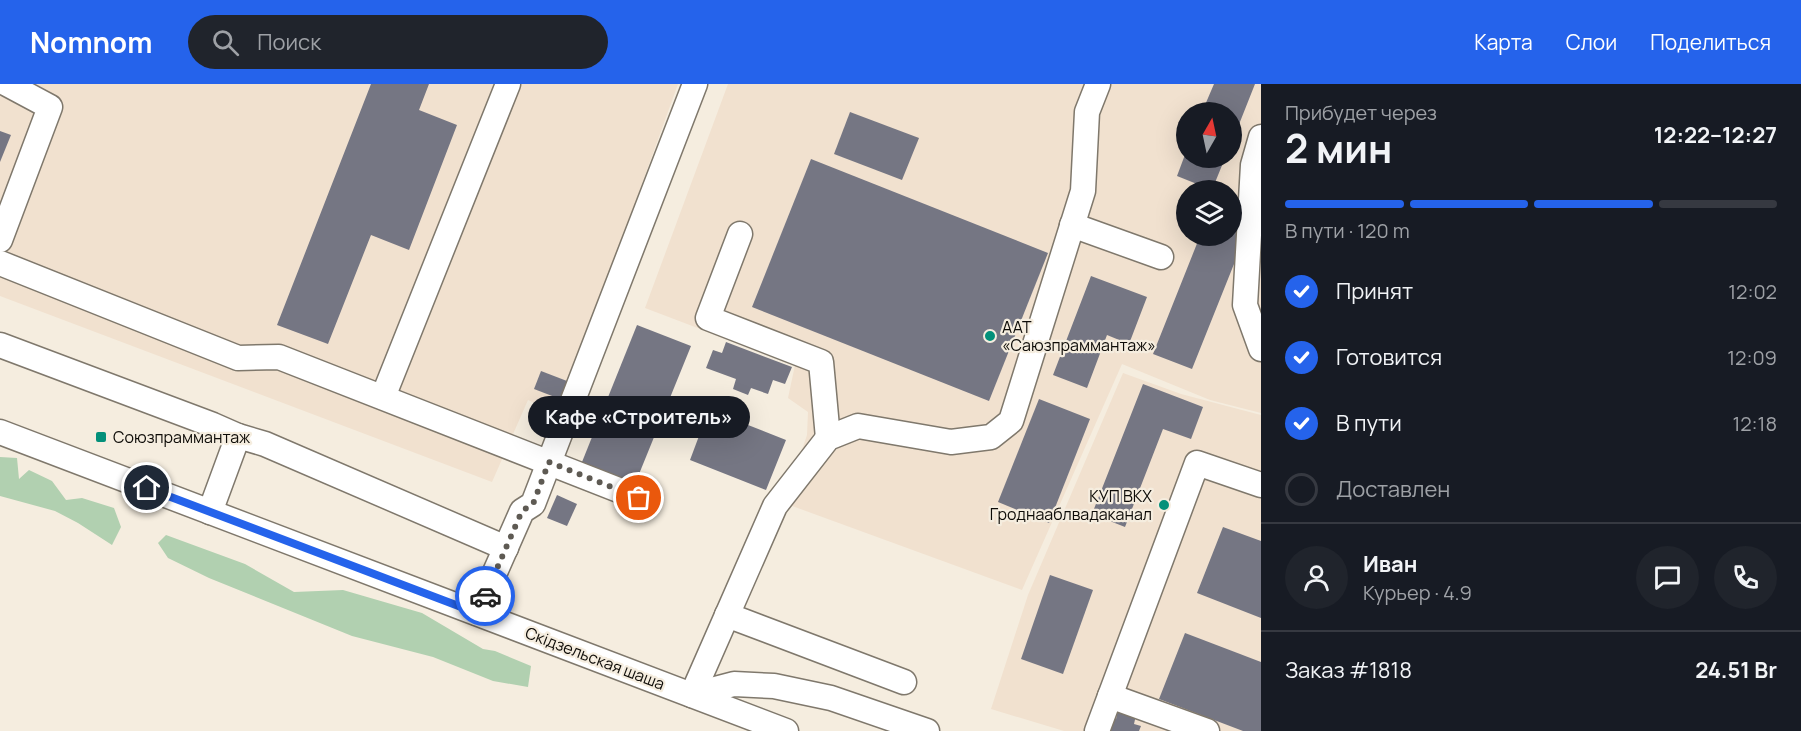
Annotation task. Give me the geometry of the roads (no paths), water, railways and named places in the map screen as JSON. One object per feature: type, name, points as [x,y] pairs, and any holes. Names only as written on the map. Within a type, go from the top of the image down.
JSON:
[{"type":"street","points":[[0,240],[50,107],[7,84]]},
{"type":"street","points":[[383,397],[508,84]]},
{"type":"street","points":[[477,613],[522,511],[533,504],[695,84]]},
{"type":"street","points":[[692,695],[775,506],[828,438],[858,426],[951,442],[991,436],[1011,421],[1083,191],[1087,112],[1098,84]]},
{"type":"street","points":[[1261,137],[1253,165],[1245,304],[1261,349]]},
{"type":"street","points":[[1072,225],[1161,257]]},
{"type":"street","points":[[740,234],[708,318],[821,362],[828,438]]},
{"type":"street","points":[[0,263],[238,358],[279,357],[639,498]]},
{"type":"street","points":[[0,345],[213,424],[238,436],[265,444],[506,548]]},
{"type":"street","name":"Скідзельская шаша","points":[[0,432],[786,731]]},
{"type":"street","points":[[210,512],[238,436]]},
{"type":"street","points":[[1097,731],[1197,463],[1261,485]]},
{"type":"street","points":[[727,615],[904,682]]},
{"type":"street","points":[[692,695],[734,684],[774,686],[831,698],[927,731]]},
{"type":"street","points":[[1110,696],[1207,731]]},
{"type":"place","name":"ААТ «Саюзпраммантаж»","points":[[990,336]]},
{"type":"place","name":"Союзпраммантаж","points":[[101,437]]},
{"type":"place","name":"Кафе «Строитель»","points":[[639,498]]},
{"type":"place","name":"КУП ВКХ Гроднааблвадаканал","points":[[1164,505]]}]
